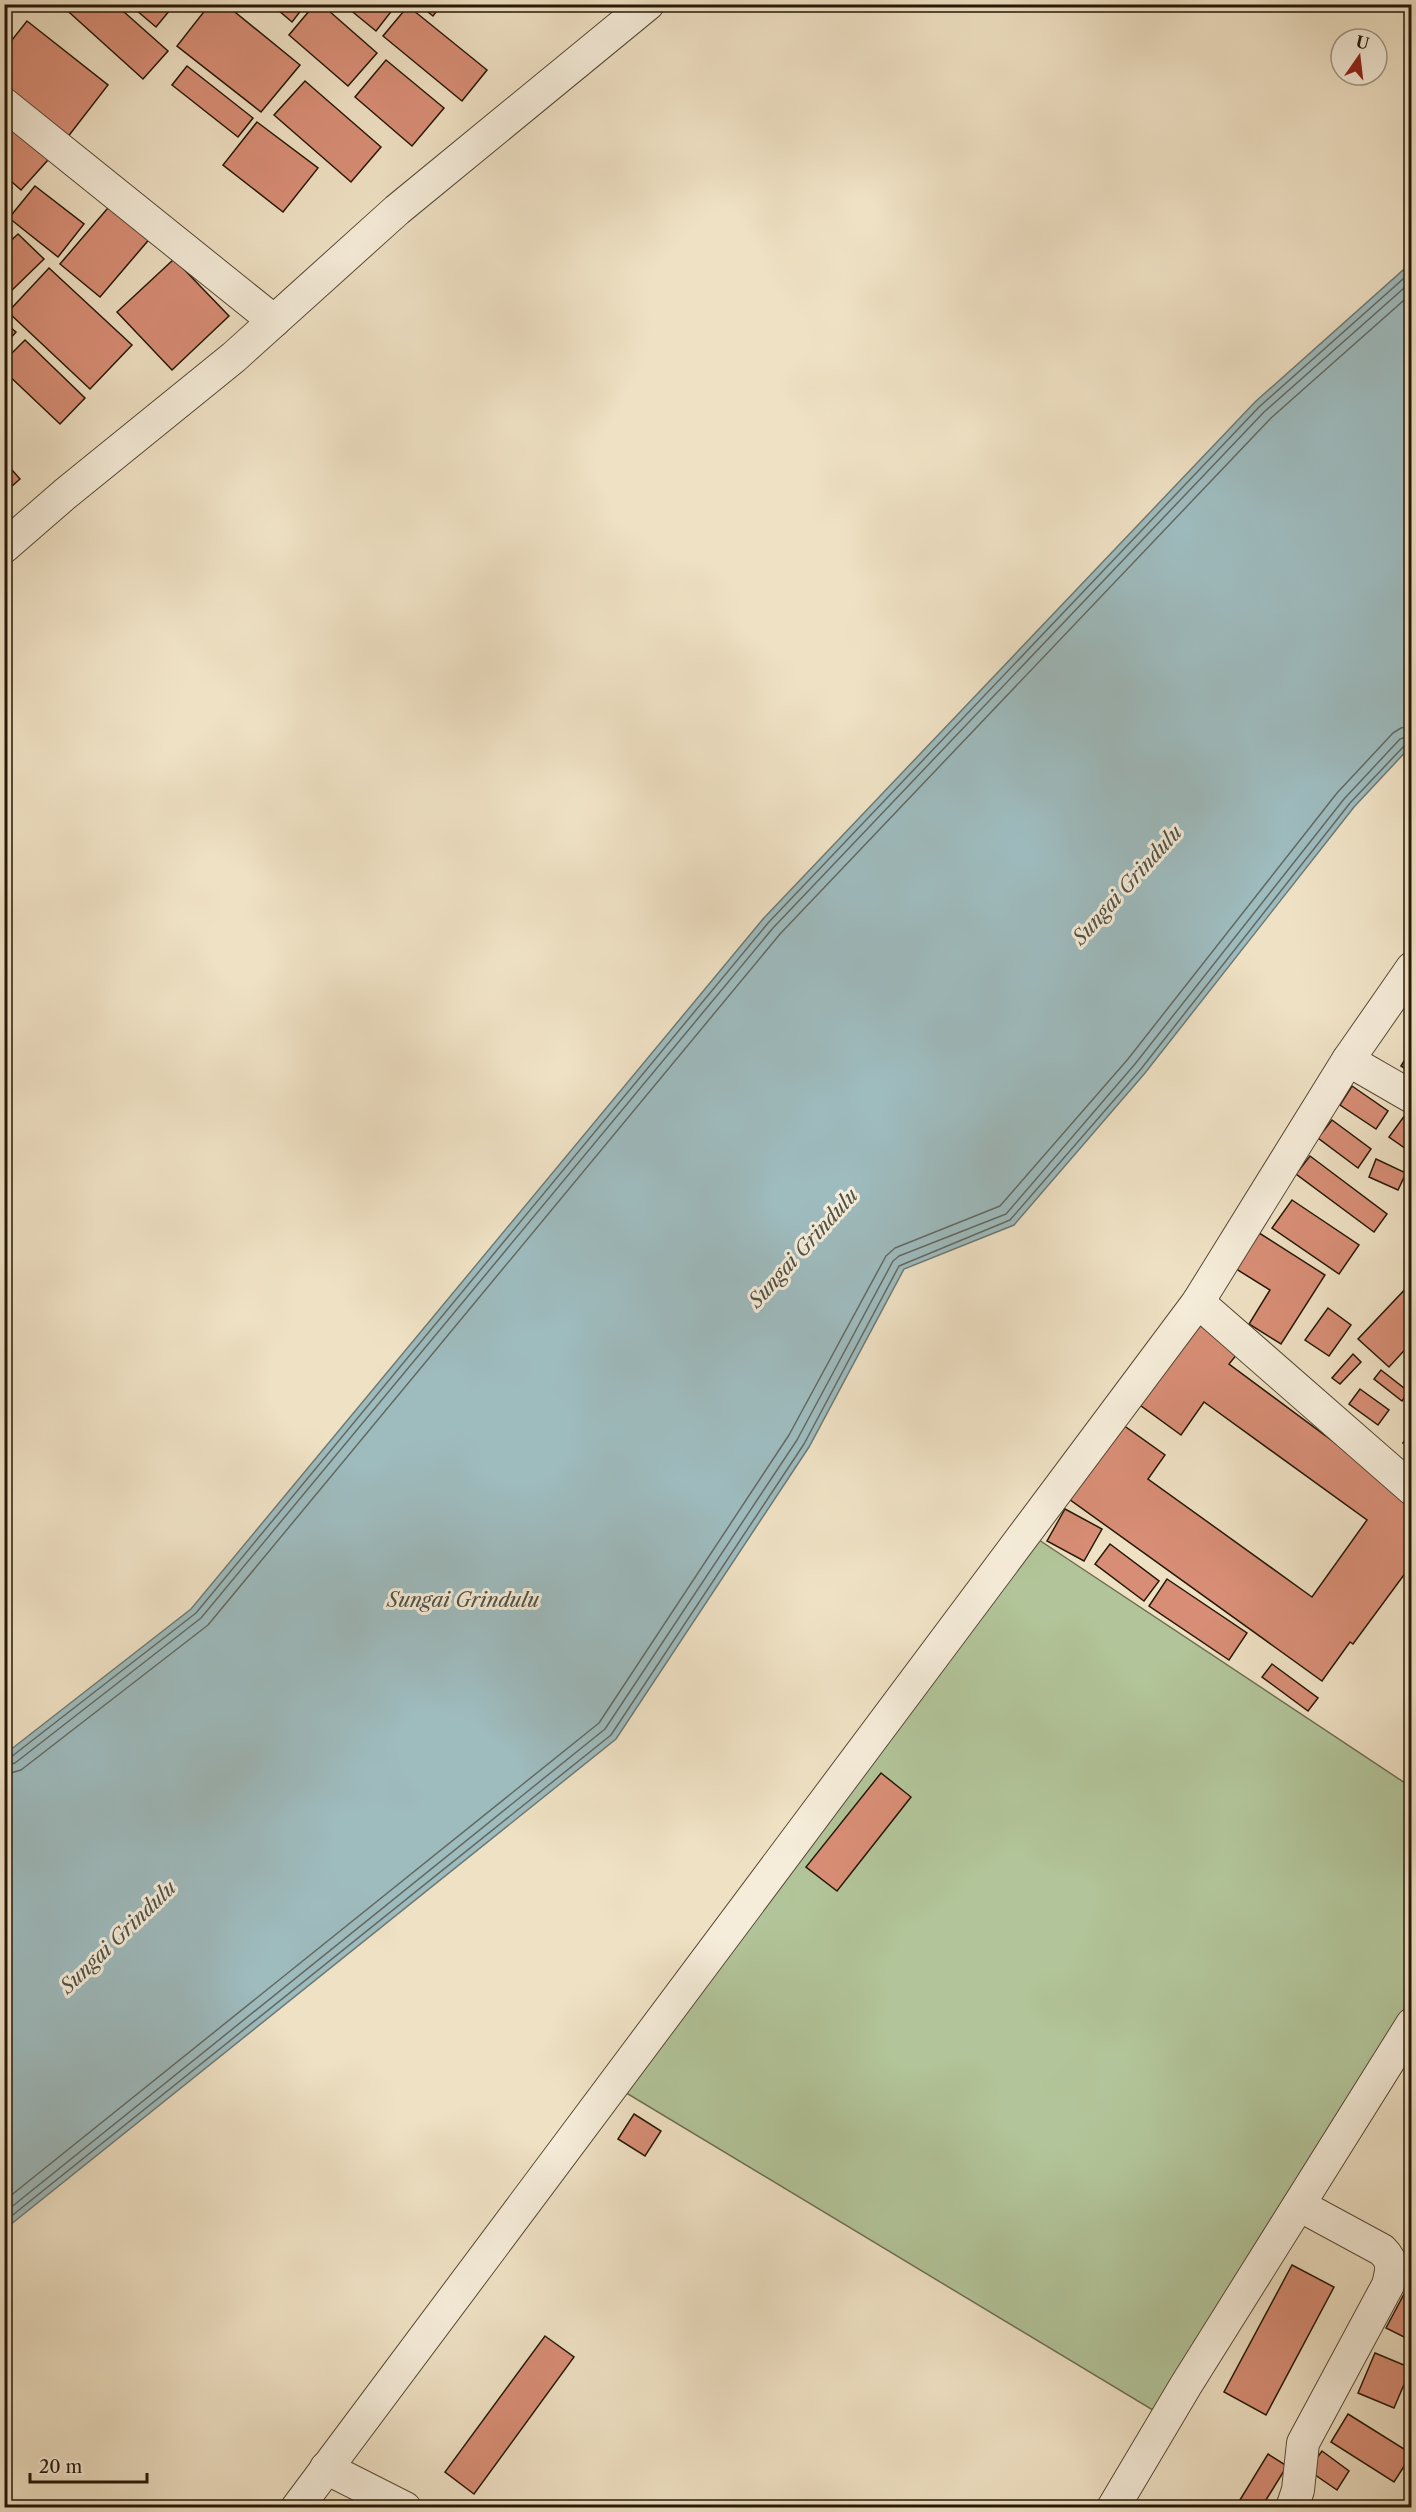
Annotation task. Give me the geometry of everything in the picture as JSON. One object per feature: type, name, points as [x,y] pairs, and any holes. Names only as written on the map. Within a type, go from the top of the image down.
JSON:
[{"type":"street","points":[[4,547],[65,494],[234,357],[397,210],[648,4]]},
{"type":"street","points":[[4,104],[274,321]]},
{"type":"street","points":[[297,2508],[1198,1302],[1347,1060],[1412,968]]},
{"type":"street","points":[[1347,1060],[1412,1097]]},
{"type":"street","points":[[1198,1302],[1412,1489]]},
{"type":"street","points":[[1113,2508],[1186,2385],[1412,2024]]},
{"type":"street","points":[[1292,2508],[1298,2490],[1303,2443],[1388,2285],[1393,2266],[1391,2259],[1382,2250],[1299,2205]]},
{"type":"street","points":[[326,2468],[405,2508]]},
{"type":"green space","points":[[1027,1532],[1411,1787],[1411,1998],[1166,2418],[613,2085]]},
{"type":"water","name":"Sungai Grindulu","points":[[1411,263],[1411,746],[1354,807],[1145,1073],[1014,1225],[904,1269],[809,1447],[616,1739],[5,2229],[5,1754],[191,1609],[763,919],[1255,402]]},
{"type":"building","points":[[60,4],[115,4],[168,51],[143,79]]},
{"type":"building","points":[[129,4],[175,4],[156,27]]},
{"type":"building","points":[[210,4],[225,4],[300,65],[261,112],[177,46]]},
{"type":"building","points":[[271,4],[306,4],[292,22]]},
{"type":"building","points":[[315,4],[321,4],[377,53],[348,86],[289,35]]},
{"type":"building","points":[[343,4],[397,4],[376,31]]},
{"type":"building","points":[[418,4],[442,4],[433,16]]},
{"type":"building","points":[[408,6],[487,70],[462,101],[383,36]]},
{"type":"building","points":[[27,21],[108,85],[67,138],[4,88],[4,50]]},
{"type":"building","points":[[386,60],[444,108],[412,146],[355,97]]},
{"type":"building","points":[[187,66],[253,118],[238,137],[172,85]]},
{"type":"building","points":[[305,81],[381,147],[351,182],[274,115]]},
{"type":"building","points":[[14,115],[56,151],[21,190],[4,175],[4,126]]},
{"type":"building","points":[[257,122],[318,168],[283,212],[223,165]]},
{"type":"building","points":[[4,181],[12,188],[4,198]]},
{"type":"building","points":[[35,186],[84,224],[58,257],[9,218]]},
{"type":"building","points":[[113,202],[152,236],[100,297],[60,264]]},
{"type":"building","points":[[18,234],[44,259],[8,294],[4,290],[4,247]]},
{"type":"building","points":[[174,259],[229,316],[172,370],[117,312]]},
{"type":"building","points":[[49,268],[132,345],[90,389],[8,312]]},
{"type":"building","points":[[4,322],[16,332],[4,345]]},
{"type":"building","points":[[25,340],[85,398],[60,424],[4,371],[4,361]]},
{"type":"building","points":[[4,461],[20,479],[4,493]]},
{"type":"building","points":[[1412,1048],[1412,1073],[1401,1066]]},
{"type":"building","points":[[1352,1086],[1388,1111],[1376,1129],[1340,1105]]},
{"type":"building","points":[[1405,1115],[1412,1120],[1412,1153],[1389,1137]]},
{"type":"building","points":[[1332,1120],[1371,1149],[1358,1168],[1318,1138]]},
{"type":"building","points":[[1310,1156],[1387,1214],[1374,1232],[1296,1174]]},
{"type":"building","points":[[1376,1159],[1406,1173],[1398,1190],[1369,1177]]},
{"type":"building","points":[[1292,1200],[1359,1245],[1339,1274],[1272,1228]]},
{"type":"building","points":[[1256,1231],[1325,1275],[1281,1344],[1249,1324],[1270,1290],[1233,1267]]},
{"type":"building","points":[[1412,1282],[1412,1342],[1389,1367],[1358,1339]]},
{"type":"building","points":[[1328,1308],[1351,1325],[1329,1356],[1305,1340]]},
{"type":"building","points":[[1190,1318],[1238,1353],[1229,1364],[1412,1500],[1412,1564],[1353,1644],[1350,1642],[1322,1681],[1062,1494],[1116,1420],[1165,1455],[1148,1479],[1312,1597],[1367,1520],[1204,1402],[1181,1435],[1133,1400]]},
{"type":"building","points":[[1353,1354],[1361,1362],[1340,1384],[1332,1378]]},
{"type":"building","points":[[1381,1370],[1409,1392],[1402,1401],[1374,1379]]},
{"type":"building","points":[[1360,1389],[1389,1410],[1378,1425],[1349,1404]]},
{"type":"building","points":[[1412,1430],[1412,1447],[1403,1443]]},
{"type":"building","points":[[1065,1509],[1102,1529],[1084,1561],[1047,1541]]},
{"type":"building","points":[[1110,1544],[1159,1581],[1144,1601],[1095,1564]]},
{"type":"building","points":[[1167,1579],[1247,1633],[1229,1660],[1149,1606]]},
{"type":"building","points":[[1272,1664],[1318,1698],[1308,1711],[1262,1677]]},
{"type":"building","points":[[881,1773],[911,1797],[837,1891],[806,1867]]},
{"type":"building","points":[[634,2114],[661,2131],[645,2156],[618,2139]]},
{"type":"building","points":[[1292,2265],[1334,2287],[1266,2415],[1224,2392]]},
{"type":"building","points":[[1412,2279],[1412,2341],[1386,2328]]},
{"type":"building","points":[[545,2336],[574,2357],[474,2494],[445,2472]]},
{"type":"building","points":[[1375,2353],[1411,2368],[1394,2408],[1358,2393]]},
{"type":"building","points":[[1348,2414],[1412,2454],[1394,2482],[1331,2442]]},
{"type":"building","points":[[1322,2451],[1349,2471],[1337,2490],[1308,2470]]},
{"type":"building","points":[[1268,2454],[1287,2466],[1261,2508],[1235,2508]]}]
